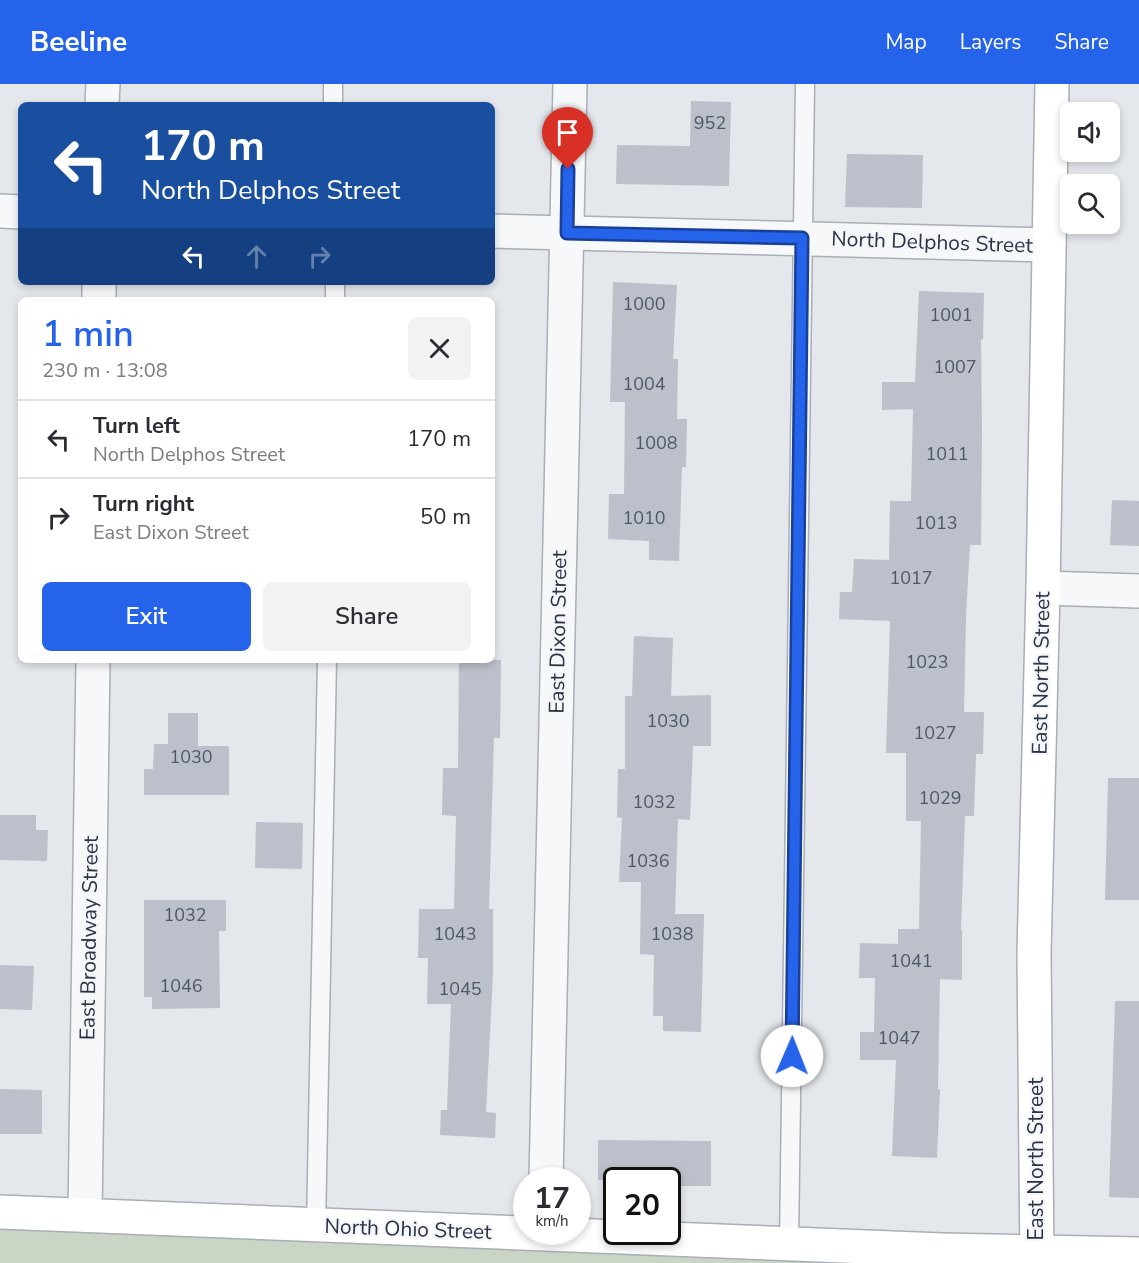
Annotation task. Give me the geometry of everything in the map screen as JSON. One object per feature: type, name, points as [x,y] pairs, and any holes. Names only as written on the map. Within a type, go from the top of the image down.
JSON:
[{"type":"street","points":[[102,102],[103,84]]},
{"type":"street","name":"East Dixon Street","points":[[546,1167],[570,84]]},
{"type":"street","name":"East North Street","points":[[1034,1260],[1034,953],[1052,84]]},
{"type":"street","points":[[0,211],[18,212]]},
{"type":"street","name":"North Delphos Street","points":[[495,231],[1048,245]]},
{"type":"street","points":[[1043,588],[1139,591]]},
{"type":"street","name":"East Broadway Street","points":[[85,1215],[93,663]]},
{"type":"street","name":"North Ohio Street","points":[[0,1212],[513,1232]]},
{"type":"street","name":"North Ohio Street","points":[[591,1235],[789,1244],[937,1256],[1034,1260],[1139,1254]]},
{"type":"lane","points":[[333,84],[333,102]]},
{"type":"lane","points":[[789,1244],[805,84]]},
{"type":"lane","points":[[316,1226],[327,663]]},
{"type":"green space","points":[[0,1227],[885,1263],[0,1263]]},
{"type":"building","points":[[691,101],[731,102],[729,186],[616,184],[617,145],[690,146]]},
{"type":"building","points":[[847,154],[923,155],[922,208],[845,207]]},
{"type":"building","points":[[613,282],[677,285],[673,359],[678,359],[677,419],[687,419],[686,467],[682,467],[679,561],[649,560],[649,541],[608,539],[609,494],[624,494],[625,402],[610,402]]},
{"type":"building","points":[[919,291],[984,293],[983,340],[981,339],[981,545],[970,545],[964,712],[984,712],[983,754],[976,754],[974,816],[965,816],[961,930],[962,980],[940,979],[938,1089],[940,1089],[937,1158],[892,1156],[896,1060],[860,1060],[860,1032],[874,1032],[875,978],[859,978],[860,943],[898,944],[898,929],[919,929],[921,821],[906,821],[906,753],[886,753],[890,621],[839,619],[840,592],[852,592],[854,559],[889,560],[890,501],[911,501],[913,409],[882,410],[882,382],[915,382]]},
{"type":"building","points":[[1112,500],[1139,501],[1139,546],[1110,545]]},
{"type":"building","points":[[634,636],[673,638],[671,696],[711,695],[711,746],[693,746],[690,820],[678,819],[675,914],[704,914],[701,1032],[663,1031],[663,1016],[653,1016],[654,955],[640,954],[641,882],[619,882],[622,818],[617,817],[618,769],[625,769],[625,696],[632,696]]},
{"type":"building","points":[[495,660],[501,660],[500,738],[494,738],[489,909],[493,909],[493,974],[486,1112],[496,1113],[495,1138],[440,1135],[441,1110],[447,1110],[451,1004],[427,1004],[428,958],[418,958],[419,909],[454,909],[456,816],[442,815],[443,768],[458,768],[459,663],[495,663]]},
{"type":"building","points":[[168,713],[198,713],[198,746],[229,746],[229,795],[144,795],[144,769],[153,769],[154,744],[168,744]]},
{"type":"building","points":[[1108,778],[1139,778],[1139,900],[1105,900]]},
{"type":"building","points":[[0,815],[36,815],[36,830],[48,830],[47,861],[0,860]]},
{"type":"building","points":[[256,822],[303,823],[302,869],[255,868]]},
{"type":"building","points":[[144,900],[226,900],[226,931],[219,931],[220,1008],[152,1009],[152,997],[144,997]]},
{"type":"building","points":[[0,965],[34,966],[32,1010],[0,1009]]},
{"type":"building","points":[[1115,1001],[1139,1001],[1139,1198],[1109,1197]]},
{"type":"building","points":[[0,1089],[42,1090],[42,1134],[0,1134]]},
{"type":"building","points":[[598,1140],[711,1141],[711,1186],[681,1186],[681,1167],[603,1167],[603,1180],[598,1180]]},
{"type":"route","points":[[568,169],[567,233],[802,238],[792,1056]]}]
